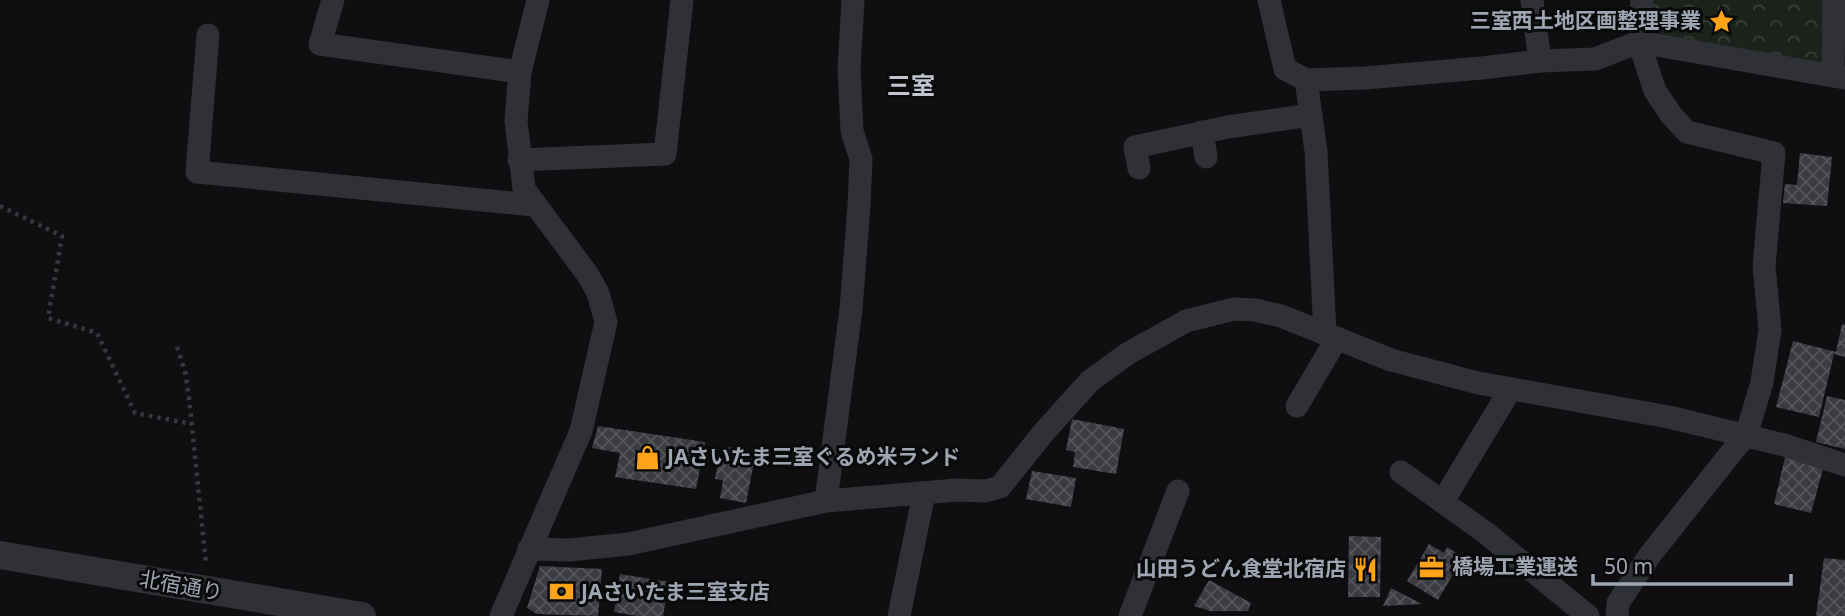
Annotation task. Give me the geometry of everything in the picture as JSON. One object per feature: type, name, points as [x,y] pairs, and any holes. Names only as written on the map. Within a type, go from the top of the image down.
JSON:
[{"type":"street","points":[[333,0],[320,44],[520,72]]},
{"type":"street","points":[[501,616],[581,431],[606,322],[598,293],[588,275],[533,205],[524,189],[516,121],[520,72],[538,0]]},
{"type":"street","points":[[519,160],[664,154],[682,0]]},
{"type":"street","points":[[826,501],[851,309],[859,206],[861,159],[852,131],[849,69],[853,0]]},
{"type":"street","points":[[1269,0],[1285,69],[1306,80],[1595,59],[1639,42],[1839,77],[1834,0]]},
{"type":"street","points":[[1532,0],[1540,61]]},
{"type":"street","points":[[1617,616],[1618,603],[1650,555],[1746,436],[1762,382],[1770,330],[1764,266],[1774,153],[1687,132],[1672,116],[1655,91],[1639,42],[1642,0]]},
{"type":"street","points":[[208,35],[197,172],[533,205]]},
{"type":"street","points":[[1297,406],[1331,336],[1306,80]]},
{"type":"street","points":[[1139,168],[1135,147],[1202,132],[1311,115]]},
{"type":"street","points":[[1202,132],[1206,157]]},
{"type":"street","points":[[529,549],[569,550],[628,544],[826,501],[985,491],[1000,487],[1090,381],[1127,354],[1186,321],[1234,309],[1282,316],[1391,360],[1510,390],[1669,417],[1784,445],[1845,466]]},
{"type":"street","points":[[1443,501],[1510,390]]},
{"type":"street","points":[[1401,472],[1443,501],[1588,616]]},
{"type":"street","points":[[1130,616],[1178,491]]},
{"type":"street","points":[[899,616],[924,493]]},
{"type":"street","name":"北宿通り","points":[[0,555],[362,616]]},
{"type":"path","points":[[0,206],[62,236],[48,318],[97,333],[135,413],[192,424]]},
{"type":"path","points":[[177,347],[185,371],[204,551],[211,592]]},
{"type":"green space","points":[[1650,0],[1827,0],[1826,64],[1660,35],[1643,25]]},
{"type":"building","points":[[1800,153],[1832,157],[1827,206],[1783,203],[1785,184],[1797,185]]},
{"type":"building","points":[[1842,324],[1845,325],[1845,357],[1834,354],[1819,417],[1776,407],[1793,341],[1836,352]]},
{"type":"building","points":[[1827,396],[1845,400],[1845,449],[1816,442]]},
{"type":"building","points":[[1072,419],[1124,429],[1116,474],[1073,467],[1075,452],[1066,450]]},
{"type":"building","points":[[598,426],[705,442],[696,489],[615,477],[620,453],[592,448]]},
{"type":"building","points":[[729,447],[756,452],[746,503],[720,498],[723,480],[715,479],[719,458],[726,459]]},
{"type":"building","points":[[1786,453],[1825,462],[1811,513],[1774,504]]},
{"type":"building","points":[[1032,471],[1076,478],[1071,507],[1026,499]]},
{"type":"building","points":[[1349,536],[1381,537],[1380,597],[1348,597]]},
{"type":"building","points":[[1429,544],[1444,553],[1447,547],[1463,557],[1438,600],[1407,581]]},
{"type":"building","points":[[1824,558],[1845,560],[1845,616],[1816,616]]},
{"type":"building","points":[[540,566],[602,569],[598,616],[537,614],[527,608]]},
{"type":"building","points":[[620,574],[669,582],[663,616],[637,616],[614,612]]},
{"type":"building","points":[[1209,580],[1251,603],[1248,611],[1210,611],[1194,606]]},
{"type":"building","points":[[1391,588],[1422,604],[1383,606]]},
{"type":"place","name":"三室西土地区画整理事業","points":[[1721,21]]},
{"type":"place","name":"JAさいたま三室ぐるめ米ランド","points":[[647,457]]},
{"type":"place","name":"橋場工業運送","points":[[1432,567]]},
{"type":"place","name":"山田うどん食堂北宿店","points":[[1366,569]]},
{"type":"place","name":"JAさいたま三室支店","points":[[561,592]]},
{"type":"district","name":"三室","points":[[911,86]]}]
